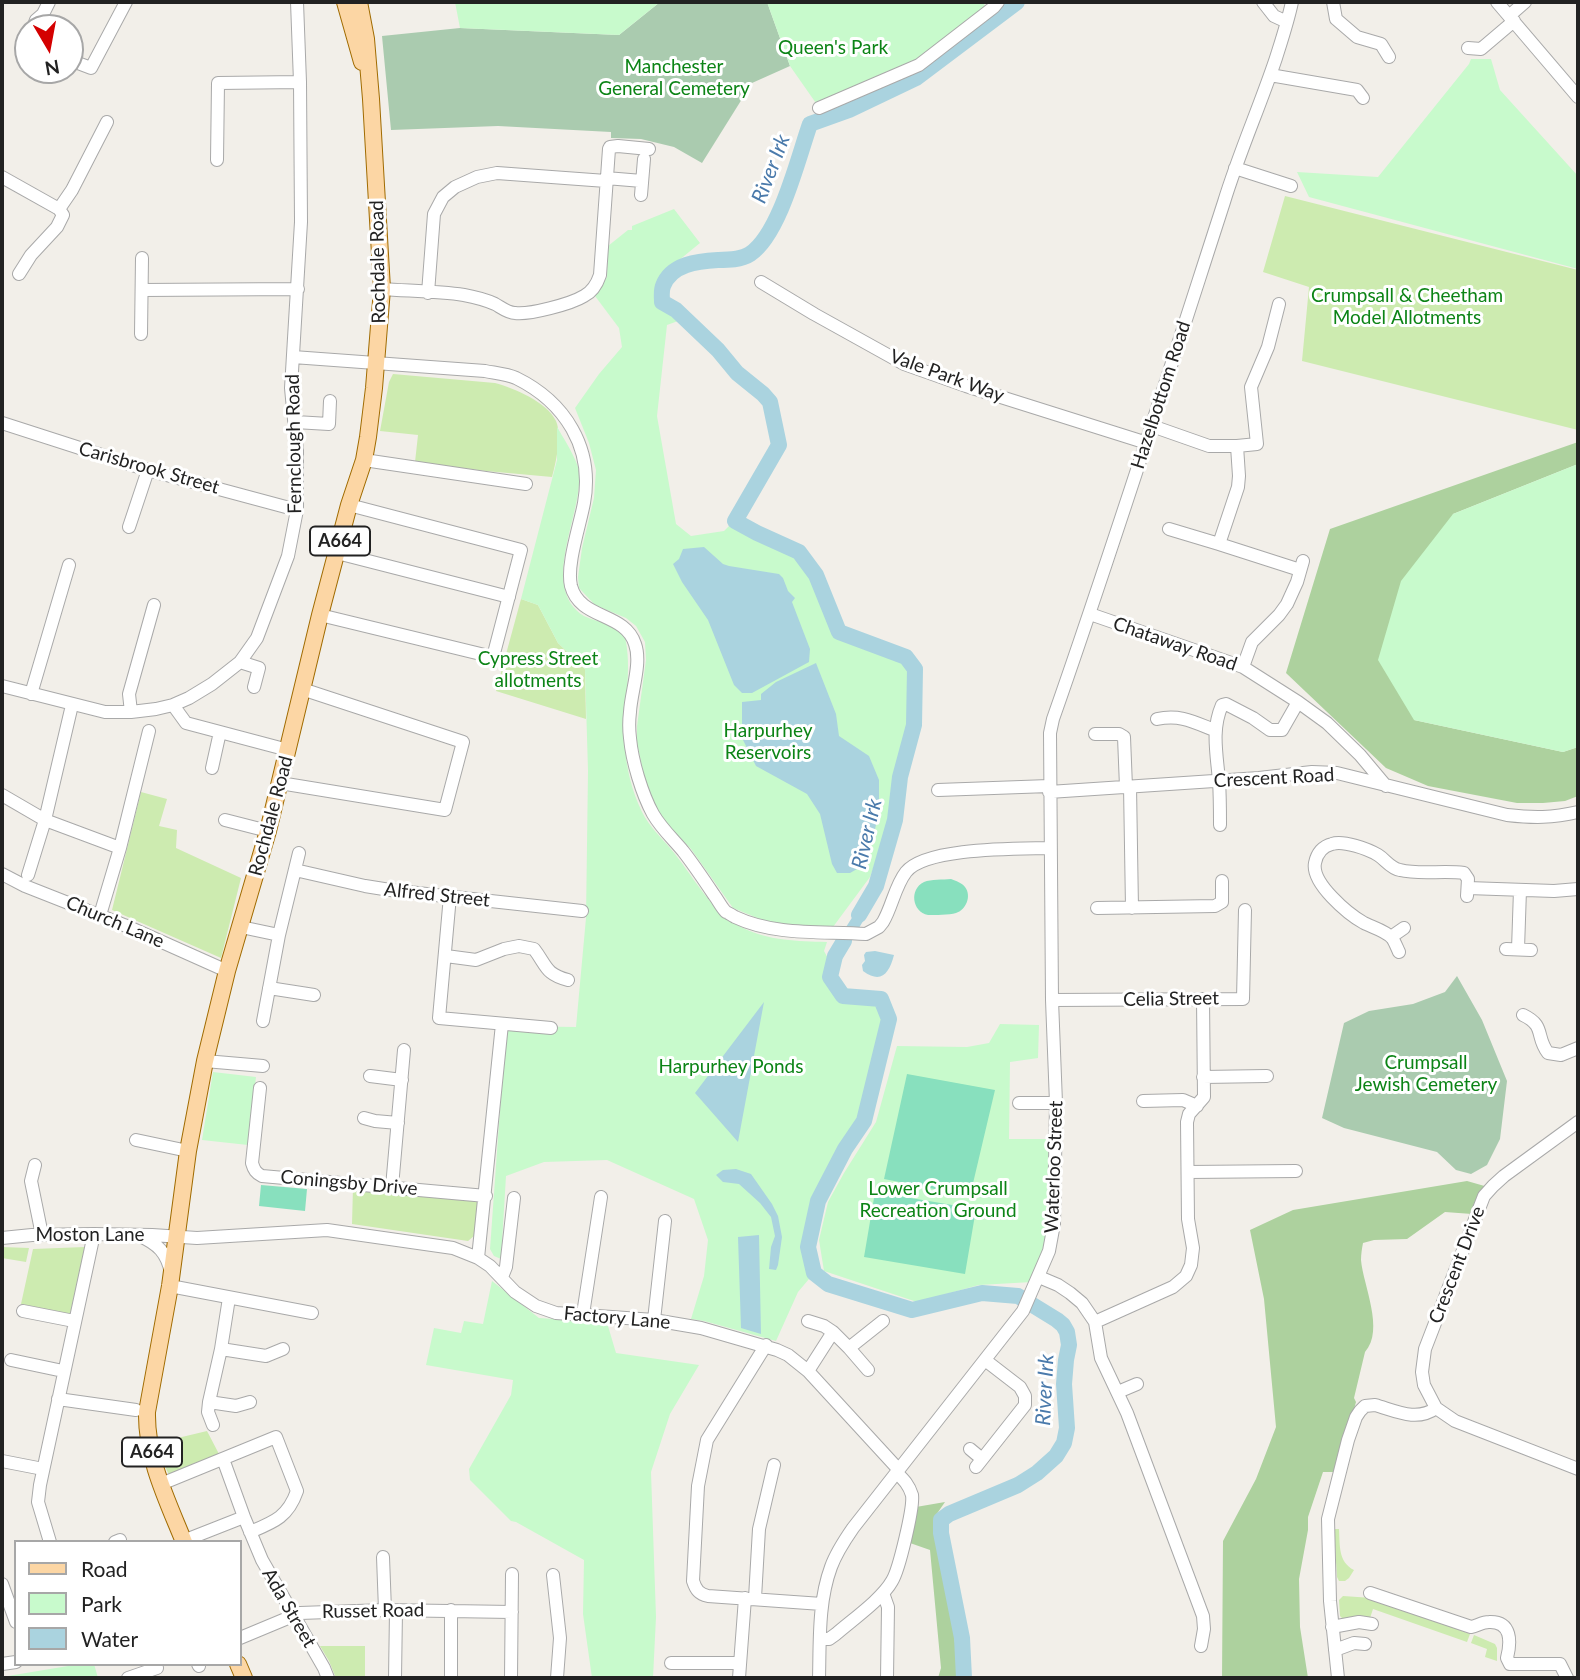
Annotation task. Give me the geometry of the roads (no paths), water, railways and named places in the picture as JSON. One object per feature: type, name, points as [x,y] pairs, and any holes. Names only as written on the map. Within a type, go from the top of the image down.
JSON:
[{"type":"main road","name":"Rochdale Road","points":[[345,2],[370,84]]},
{"type":"main road","name":"Rochdale Road","points":[[184,1540],[154,1464],[149,1443],[147,1412],[171,1283],[188,1151],[205,1061],[227,971],[268,831],[320,615],[349,505],[364,460],[368,437],[382,289],[370,84],[359,2]]},
{"type":"street","points":[[84,65],[91,68],[126,2]]},
{"type":"street","name":"Fernclough Road","points":[[3,690],[105,712],[131,712],[173,705],[203,691],[240,662],[257,638],[288,556],[297,510],[295,422],[291,388],[301,222],[297,2]]},
{"type":"street","points":[[1263,2],[1274,16],[1287,22]]},
{"type":"street","name":"Hazelbottom Road","points":[[1049,789],[1050,733],[1053,719],[1147,443],[1234,168],[1270,75],[1292,2]]},
{"type":"street","points":[[1333,2],[1336,19],[1357,37],[1385,39],[1389,57]]},
{"type":"street","points":[[1497,2],[1578,97]]},
{"type":"street","points":[[1468,48],[1481,49],[1525,2]]},
{"type":"street","points":[[819,108],[919,65],[994,4]]},
{"type":"street","points":[[1270,75],[1357,90],[1363,98]]},
{"type":"street","points":[[217,160],[218,83],[300,82]]},
{"type":"street","points":[[19,274],[31,255],[57,227],[61,212],[107,122]]},
{"type":"street","points":[[382,289],[478,298],[519,314],[573,301],[586,296],[600,275],[610,147],[618,146],[646,154],[640,195]]},
{"type":"street","points":[[1234,168],[1291,187]]},
{"type":"street","points":[[428,293],[434,214],[443,197],[456,187],[477,177],[497,173],[642,180]]},
{"type":"street","points":[[2,177],[61,212]]},
{"type":"street","points":[[141,334],[142,257]]},
{"type":"street","name":"Vale Park Way","points":[[761,282],[904,364],[1147,443]]},
{"type":"street","points":[[142,290],[298,289]]},
{"type":"street","points":[[1152,426],[1209,446],[1257,444],[1251,387],[1268,347],[1279,304]]},
{"type":"street","points":[[293,356],[485,371],[514,377],[546,396],[569,422],[582,449],[587,480],[570,566],[571,586],[578,600],[589,610],[623,625],[632,635],[637,657],[630,713],[630,740],[639,779],[653,813],[726,912],[736,918],[778,929],[866,934],[883,922],[904,875],[918,863],[984,850],[1050,848]]},
{"type":"street","points":[[295,422],[329,424],[330,401]]},
{"type":"street","name":"Carisbrook Street","points":[[2,423],[148,470],[297,510]]},
{"type":"street","points":[[1219,544],[1238,487],[1237,446]]},
{"type":"street","points":[[364,460],[526,484]]},
{"type":"street","points":[[129,527],[148,470]]},
{"type":"street","points":[[320,615],[493,657],[509,597],[521,550],[349,505]]},
{"type":"street","points":[[1169,529],[1302,566],[1287,604],[1252,642],[1243,667]]},
{"type":"street","points":[[338,553],[509,597]]},
{"type":"street","points":[[30,694],[69,565]]},
{"type":"street","points":[[131,712],[129,694],[154,605]]},
{"type":"street","name":"Chataway Road","points":[[1090,614],[1243,667],[1327,723],[1360,755],[1385,786]]},
{"type":"street","points":[[240,662],[258,668],[254,687]]},
{"type":"street","points":[[280,783],[445,810],[463,742],[302,689]]},
{"type":"street","points":[[1220,825],[1214,730],[1222,705],[1226,704],[1270,730],[1282,730],[1298,702]]},
{"type":"street","points":[[28,875],[45,820],[72,705]]},
{"type":"street","points":[[173,705],[186,723],[288,750]]},
{"type":"street","points":[[1157,719],[1181,717],[1214,730]]},
{"type":"street","points":[[100,915],[149,732]]},
{"type":"street","points":[[212,768],[220,732]]},
{"type":"street","points":[[1095,734],[1119,734],[1124,737],[1132,908]]},
{"type":"street","name":"Crescent Road","points":[[938,790],[1128,786],[1311,772],[1337,773],[1507,815],[1550,818],[1578,812]]},
{"type":"street","name":"Waterloo Street","points":[[819,1678],[822,1604],[831,1565],[841,1545],[1023,1311],[1049,1251],[1053,1231],[1056,1103],[1049,789]]},
{"type":"street","points":[[2,795],[45,820],[120,848]]},
{"type":"street","points":[[225,820],[268,831]]},
{"type":"street","points":[[1399,952],[1391,937],[1353,916],[1321,883],[1315,874],[1314,866],[1320,851],[1326,846],[1344,843],[1372,852],[1394,868],[1464,873],[1467,876],[1468,892],[1578,889]]},
{"type":"street","points":[[263,1021],[279,935],[299,853]]},
{"type":"street","name":"Alfred Street","points":[[295,870],[365,886],[582,911]]},
{"type":"street","name":"Church Lane","points":[[2,874],[227,971]]},
{"type":"street","points":[[1097,908],[1215,906],[1222,902],[1222,881]]},
{"type":"street","points":[[1518,949],[1520,890]]},
{"type":"street","points":[[450,896],[439,1018],[551,1028]]},
{"type":"street","name":"Celia Street","points":[[1052,1000],[1247,998],[1245,910]]},
{"type":"street","points":[[241,927],[279,935]]},
{"type":"street","points":[[1391,937],[1404,928]]},
{"type":"street","points":[[446,956],[476,960],[511,948],[534,949],[554,976],[568,980]]},
{"type":"street","points":[[269,988],[314,995]]},
{"type":"street","points":[[1095,1322],[1172,1287],[1186,1276],[1191,1265],[1194,1248],[1188,1219],[1188,1117],[1204,1097],[1203,999]]},
{"type":"street","points":[[1523,1014],[1532,1019],[1540,1029],[1542,1044],[1548,1053],[1560,1055],[1578,1048]]},
{"type":"street","points":[[1540,1029],[1547,1014]]},
{"type":"street","points":[[478,1258],[502,1024]]},
{"type":"street","points":[[392,1187],[404,1049]]},
{"type":"street","points":[[205,1061],[262,1066]]},
{"type":"street","points":[[370,1076],[402,1080]]},
{"type":"street","points":[[1203,1077],[1267,1076]]},
{"type":"street","name":"Coningsby Drive","points":[[260,1088],[253,1163],[255,1171],[262,1176],[486,1196]]},
{"type":"street","points":[[1143,1101],[1183,1100],[1197,1106]]},
{"type":"street","points":[[1019,1103],[1056,1103]]},
{"type":"street","points":[[364,1118],[398,1123]]},
{"type":"street","name":"Crescent Drive","points":[[1436,1408],[1424,1385],[1422,1372],[1426,1349],[1484,1196],[1504,1176],[1578,1122]]},
{"type":"street","points":[[136,1140],[188,1151]]},
{"type":"street","points":[[35,1165],[31,1181],[42,1235]]},
{"type":"street","points":[[1188,1172],[1296,1171]]},
{"type":"street","points":[[583,1314],[601,1197]]},
{"type":"street","points":[[502,1277],[506,1267],[514,1198]]},
{"type":"street","points":[[654,1320],[665,1221]]},
{"type":"street","name":"Factory Lane","points":[[177,1237],[202,1238],[327,1230],[453,1248],[478,1258],[536,1307],[556,1312],[654,1320],[701,1328],[766,1345],[788,1355],[808,1370],[910,1488],[912,1509],[896,1572],[893,1581],[883,1593]]},
{"type":"street","points":[[49,1540],[38,1502],[93,1234]]},
{"type":"street","name":"Moston Lane","points":[[2,1238],[93,1234],[177,1237]]},
{"type":"street","points":[[135,1234],[161,1250],[169,1266],[171,1283],[229,1298],[312,1313]]},
{"type":"street","points":[[1039,1277],[1070,1293],[1095,1322],[1101,1358],[1118,1392],[1203,1616],[1201,1646]]},
{"type":"street","points":[[214,1425],[208,1412],[209,1402],[229,1298]]},
{"type":"street","points":[[23,1311],[74,1321]]},
{"type":"street","points":[[808,1321],[833,1332],[868,1370]]},
{"type":"street","points":[[849,1348],[883,1321]]},
{"type":"street","points":[[808,1370],[833,1332]]},
{"type":"street","points":[[766,1345],[707,1440],[698,1486],[695,1589],[708,1596],[822,1604]]},
{"type":"street","points":[[221,1349],[266,1356],[284,1349]]},
{"type":"street","points":[[11,1360],[64,1371]]},
{"type":"street","points":[[970,1449],[979,1463],[1025,1405],[1025,1396],[1020,1387],[985,1360]]},
{"type":"street","points":[[1118,1392],[1137,1384]]},
{"type":"street","points":[[58,1399],[136,1410]]},
{"type":"street","points":[[209,1402],[236,1406],[250,1402]]},
{"type":"street","points":[[1338,1678],[1332,1627],[1328,1519],[1348,1440],[1356,1417],[1363,1408],[1376,1405],[1413,1416],[1430,1413],[1436,1408],[1455,1421],[1578,1469]]},
{"type":"street","points":[[160,1484],[276,1437],[297,1491],[292,1506],[277,1521],[250,1532]]},
{"type":"street","name":"Ada Street","points":[[223,1459],[263,1562],[328,1678]]},
{"type":"street","points":[[2,1461],[43,1469]]},
{"type":"street","points":[[739,1678],[760,1529],[774,1465]]},
{"type":"street","points":[[186,1540],[244,1517]]},
{"type":"street","points":[[383,1557],[391,1610],[395,1678]]},
{"type":"street","points":[[511,1678],[512,1574]]},
{"type":"street","points":[[553,1575],[560,1638],[557,1678]]},
{"type":"street","points":[[2,1586],[14,1617]]},
{"type":"street","points":[[820,1639],[833,1637],[883,1593],[888,1607],[887,1678]]},
{"type":"street","points":[[1370,1593],[1471,1627],[1486,1622],[1501,1625],[1508,1632],[1510,1640],[1507,1658],[1510,1664],[1560,1664],[1567,1678]]},
{"type":"street","name":"Russet Road","points":[[242,1637],[300,1613],[391,1610],[512,1612]]},
{"type":"street","points":[[451,1610],[451,1678]]},
{"type":"street","points":[[1332,1627],[1359,1622],[1372,1624]]},
{"type":"street","points":[[1335,1650],[1354,1643],[1365,1644]]},
{"type":"street","points":[[671,1663],[740,1663]]},
{"type":"street","points":[[131,1678],[161,1666]]},
{"type":"water","points":[[704,547],[723,564],[779,574],[783,578],[788,591],[795,598],[792,602],[810,649],[809,662],[752,693],[742,693],[734,685],[708,620],[673,564],[679,559],[683,549]]},
{"type":"water","points":[[816,663],[836,714],[839,736],[869,756],[879,780],[879,813],[873,837],[857,869],[850,873],[837,873],[832,864],[820,814],[807,794],[756,766],[742,738],[742,702],[761,700],[761,694],[776,682]]},
{"type":"water","points":[[865,897],[876,899],[841,961],[830,958],[836,943]]},
{"type":"water","points":[[866,952],[894,955],[887,972],[879,977],[863,971],[862,965]]},
{"type":"water","points":[[764,1002],[738,1142],[695,1093]]},
{"type":"water","points":[[736,1169],[751,1174],[778,1216],[782,1237],[776,1270],[769,1269],[775,1236],[771,1217],[739,1184],[723,1182],[716,1175],[723,1170]]},
{"type":"water","points":[[759,1235],[761,1334],[741,1328],[738,1237]]},
{"type":"waterway","name":"River Irk","points":[[859,915],[876,886],[895,820],[900,777],[914,725],[915,669],[906,657],[839,632],[816,575],[799,552],[735,521],[779,445],[770,402],[737,373],[718,350],[676,310],[662,302],[662,290],[667,279],[679,268],[702,261],[743,257],[761,244],[787,194],[810,124],[849,110],[916,78],[1017,2]]},
{"type":"waterway","name":"River Irk","points":[[844,941],[835,956],[830,977],[843,996],[881,999],[889,1019],[864,1121],[845,1149],[818,1201],[808,1247],[814,1273],[828,1284],[912,1310],[982,1293],[1018,1296],[1057,1320],[1067,1332],[1069,1345],[1064,1384],[1067,1428],[1064,1443],[1056,1456],[1018,1485],[949,1514],[941,1520],[941,1533],[962,1638],[964,1678]]},
{"type":"park label","name":"Queen's Park","points":[[833,48]]},
{"type":"park label","name":"Manchester General Cemetery","points":[[674,78]]},
{"type":"park label","name":"Crumpsall & Cheetham Model Allotments","points":[[1407,307]]},
{"type":"park label","name":"Cypress Street allotments","points":[[538,670]]},
{"type":"park label","name":"Harpurhey Reservoirs","points":[[768,742]]},
{"type":"park label","name":"Harpurhey Ponds","points":[[731,1067]]},
{"type":"park label","name":"Crumpsall Jewish Cemetery","points":[[1426,1074]]},
{"type":"park label","name":"Lower Crumpsall Recreation Ground","points":[[938,1200]]}]
